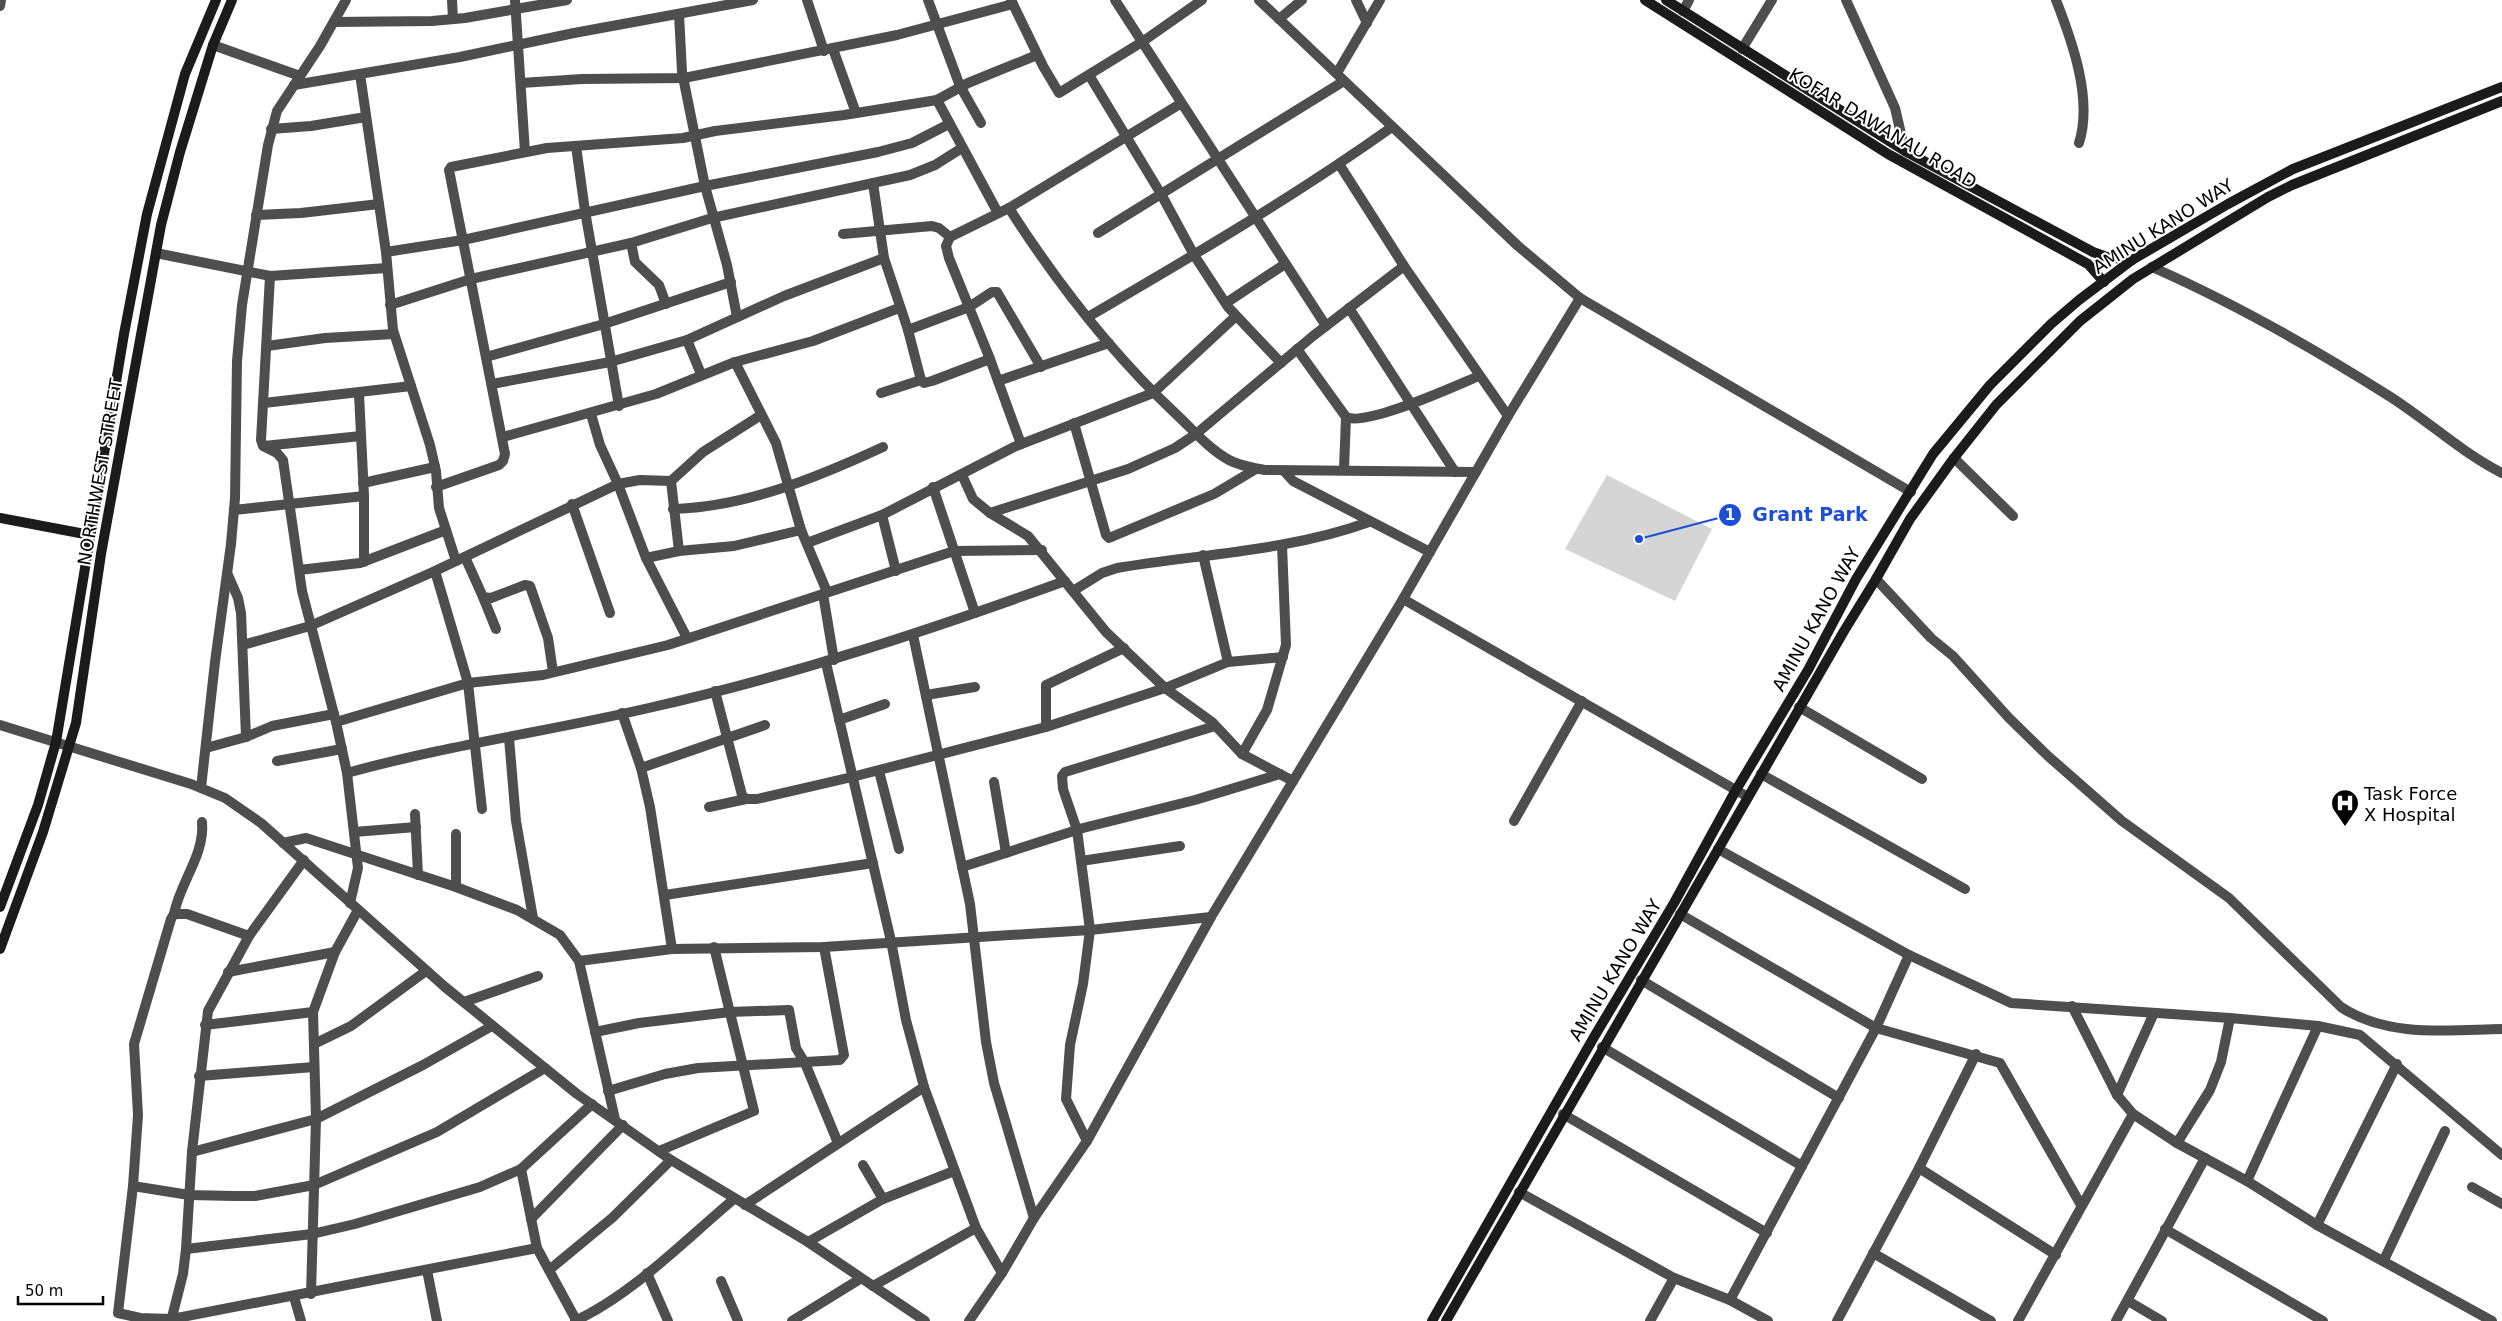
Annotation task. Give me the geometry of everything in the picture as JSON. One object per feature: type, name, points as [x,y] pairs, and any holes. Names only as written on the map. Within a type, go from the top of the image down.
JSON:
[{"type":"main road","name":"NORTHWEST STREET","points":[[0,907],[38,805],[56,742],[124,334],[147,214],[185,74],[216,0]]},
{"type":"main road","name":"NORTHWEST STREET","points":[[0,949],[44,832],[76,722],[112,488],[156,253],[180,152],[213,45],[232,0]]},
{"type":"main road","name":"KOFAR DAWANAU ROAD","points":[[1645,0],[1888,154],[2088,264],[2104,282]]},
{"type":"main road","name":"KOFAR DAWANAU ROAD","points":[[1666,0],[1905,151],[2093,252],[2107,258],[2132,260]]},
{"type":"main road","name":"AMINU KANO WAY","points":[[1432,1321],[1584,1054],[1674,903],[1736,790],[1808,670],[1856,579],[1911,492],[1932,454],[1990,385],[2051,324],[2132,260],[2228,204],[2294,169],[2502,87]]},
{"type":"main road","points":[[2476,96],[2481,109]]},
{"type":"main road","name":"AMINU KANO WAY","points":[[1446,1321],[1563,1114],[1910,519],[1962,447],[1996,405],[2066,333],[2152,267],[2292,185],[2502,101]]},
{"type":"main road","points":[[1947,435],[1962,447]]},
{"type":"main road","points":[[0,518],[90,535]]},
{"type":"street","points":[[0,6],[2,0]]},
{"type":"street","points":[[201,788],[234,510],[237,361],[246,272],[271,129],[277,112],[346,0]]},
{"type":"street","points":[[452,0],[453,19]]},
{"type":"street","points":[[334,22],[453,19],[515,5],[567,0]]},
{"type":"street","points":[[294,85],[679,14],[719,3],[753,0]]},
{"type":"street","points":[[807,0],[856,113]]},
{"type":"street","points":[[928,0],[939,25],[960,86],[982,123]]},
{"type":"street","points":[[1115,0],[1180,104],[1326,326]]},
{"type":"street","points":[[521,83],[582,79],[684,78],[828,50],[939,25],[1012,2],[1037,55],[1059,93],[1142,42],[1202,0]]},
{"type":"street","points":[[1259,0],[1518,246],[1580,298],[1911,492]]},
{"type":"street","points":[[1279,19],[1302,0]]},
{"type":"street","points":[[1356,0],[1367,23]]},
{"type":"street","points":[[1098,233],[1217,160],[1340,77],[1380,0]]},
{"type":"street","points":[[1683,11],[1689,0]]},
{"type":"street","points":[[1742,49],[1772,0]]},
{"type":"street","points":[[1846,0],[1895,108],[1905,151]]},
{"type":"street","points":[[2056,0],[2073,43],[2080,78],[2083,125],[2079,143]]},
{"type":"street","points":[[515,5],[525,152]]},
{"type":"street","points":[[679,14],[684,78],[712,218],[731,282],[737,317]]},
{"type":"street","points":[[213,45],[300,76]]},
{"type":"street","points":[[436,487],[504,461],[503,437],[470,279],[449,170],[450,167],[525,152],[576,146],[666,140],[937,100],[960,86],[1037,55]]},
{"type":"street","points":[[360,74],[386,252],[394,334],[435,467],[436,487],[446,530],[460,559],[483,597],[496,629]]},
{"type":"street","points":[[1089,75],[1161,194],[1194,255],[1236,316],[1281,363]]},
{"type":"street","points":[[937,100],[998,213]]},
{"type":"street","points":[[1021,444],[946,246],[950,237],[1009,208],[1180,104]]},
{"type":"street","points":[[271,129],[311,126],[366,117]]},
{"type":"street","points":[[386,252],[463,240],[705,186],[904,146],[949,124]]},
{"type":"street","points":[[1088,317],[1194,255],[1339,164],[1392,127]]},
{"type":"street","points":[[576,146],[585,214],[619,406]]},
{"type":"street","points":[[390,305],[470,279],[631,243],[712,218],[918,172],[935,165],[962,148]]},
{"type":"street","points":[[1339,164],[1404,266],[1508,416]]},
{"type":"street","points":[[873,183],[884,258],[899,308],[908,330],[921,380]]},
{"type":"street","points":[[256,215],[301,213],[379,204]]},
{"type":"street","points":[[1009,208],[1057,280],[1140,381],[1196,434],[1228,460],[1256,469],[1284,471],[1344,469],[1476,472]]},
{"type":"street","points":[[842,234],[932,226],[939,228],[950,237]]},
{"type":"street","points":[[631,243],[635,262],[659,285],[666,304]]},
{"type":"street","points":[[156,253],[270,276],[387,268]]},
{"type":"street","points":[[492,384],[610,362],[687,340],[784,296],[884,258]]},
{"type":"street","points":[[1226,303],[1285,264]]},
{"type":"street","points":[[990,513],[1154,458],[1196,434],[1297,349],[1404,266]]},
{"type":"street","points":[[2152,267],[2181,280],[2316,352],[2390,397],[2502,473]]},
{"type":"street","points":[[270,276],[268,346],[261,440],[263,446],[277,452],[283,460],[298,570],[310,626],[342,749],[357,855],[354,906],[313,1012],[316,1119],[311,1294]]},
{"type":"street","points":[[486,357],[604,324],[731,282]]},
{"type":"street","points":[[908,330],[969,307],[992,292],[997,292],[1041,367]]},
{"type":"street","points":[[969,1321],[1002,1273],[1034,1218],[1087,1141],[1211,917],[1403,599],[1508,416],[1580,298]]},
{"type":"street","points":[[503,437],[591,414],[656,394],[701,374],[735,362],[813,341],[899,308]]},
{"type":"street","points":[[1349,308],[1456,472]]},
{"type":"street","points":[[807,544],[882,515],[933,487],[962,475],[1021,444],[1153,393],[1236,316]]},
{"type":"street","points":[[268,346],[325,338],[394,334]]},
{"type":"street","points":[[687,340],[701,374]]},
{"type":"street","points":[[998,381],[1109,343]]},
{"type":"street","points":[[1297,349],[1346,417],[1353,420],[1367,418],[1411,404],[1479,376]]},
{"type":"street","points":[[881,393],[921,380],[924,382],[932,381],[990,359]]},
{"type":"street","points":[[735,362],[776,443],[790,485],[801,530],[825,593],[830,661],[839,720],[891,941],[906,1020],[924,1087],[976,1228],[1002,1273]]},
{"type":"street","points":[[264,403],[359,394],[411,386]]},
{"type":"street","points":[[359,394],[364,496],[364,562]]},
{"type":"street","points":[[591,414],[600,446],[618,484],[646,558],[687,638]]},
{"type":"street","points":[[243,645],[310,626],[435,571],[572,504],[618,484],[640,480],[671,481],[703,452],[761,415]]},
{"type":"street","points":[[1344,469],[1346,417]]},
{"type":"street","points":[[1074,423],[1106,536],[1112,538],[1214,494],[1256,469]]},
{"type":"street","points":[[263,446],[361,436]]},
{"type":"street","points":[[674,509],[728,504],[790,485],[883,447]]},
{"type":"street","points":[[1954,458],[2013,516]]},
{"type":"street","points":[[363,483],[435,467]]},
{"type":"street","points":[[1284,471],[1293,481],[1430,552]]},
{"type":"street","points":[[962,475],[973,499],[990,513],[1024,532],[1042,550],[1106,632],[1165,688],[1215,726],[1242,754],[1293,781]]},
{"type":"street","points":[[671,481],[679,551]]},
{"type":"street","points":[[933,487],[975,613]]},
{"type":"street","points":[[234,510],[364,496]]},
{"type":"street","points":[[572,504],[610,613]]},
{"type":"street","points":[[882,515],[896,571]]},
{"type":"street","points":[[1073,591],[1102,573],[1117,568],[1322,538],[1369,522]]},
{"type":"street","points":[[298,570],[364,562],[446,530]]},
{"type":"street","points":[[646,558],[679,551],[734,546],[801,530]]},
{"type":"street","points":[[1242,754],[1267,710],[1283,657],[1287,634],[1282,545]]},
{"type":"street","points":[[206,748],[246,738],[272,726],[335,718],[468,683],[553,672],[687,638],[954,551],[1042,550]]},
{"type":"street","points":[[1202,555],[1228,662]]},
{"type":"street","points":[[435,571],[468,683],[482,809]]},
{"type":"street","points":[[227,574],[238,598],[243,645],[246,738]]},
{"type":"street","points":[[1876,580],[1926,632],[1953,656],[2009,718],[2048,756],[2122,821],[2229,898],[2340,1007],[2356,1017],[2378,1025],[2430,1031],[2502,1029]]},
{"type":"street","points":[[347,774],[403,758],[474,743],[509,738],[622,713],[830,661],[913,635],[1065,581]]},
{"type":"street","points":[[483,597],[491,598],[530,586],[548,638],[553,672]]},
{"type":"street","points":[[1403,599],[1748,797]]},
{"type":"street","points":[[913,635],[962,867],[974,936],[986,1042],[994,1083],[1034,1218]]},
{"type":"street","points":[[1046,727],[1046,685],[1124,648]]},
{"type":"street","points":[[708,807],[746,799],[757,799],[880,771],[1046,727],[1165,688],[1228,662],[1283,657]]},
{"type":"street","points":[[926,695],[975,687]]},
{"type":"street","points":[[715,691],[742,795],[746,799]]},
{"type":"street","points":[[1514,820],[1582,701]]},
{"type":"street","points":[[839,720],[885,704]]},
{"type":"street","points":[[1799,707],[1922,780]]},
{"type":"street","points":[[622,713],[641,768],[665,895],[672,949]]},
{"type":"street","points":[[0,725],[201,788],[225,798],[261,823],[304,860],[426,971],[492,1026],[592,1104],[671,1160],[808,1242],[920,1320]]},
{"type":"street","points":[[641,768],[765,725]]},
{"type":"street","points":[[1087,1141],[1066,1099],[1070,1046],[1083,984],[1090,930],[1077,830],[1063,789],[1062,776],[1065,772],[1215,726]]},
{"type":"street","points":[[509,738],[516,821],[533,918]]},
{"type":"street","points":[[277,761],[342,749]]},
{"type":"street","points":[[880,771],[899,848]]},
{"type":"street","points":[[962,867],[1077,830],[1195,800],[1280,774]]},
{"type":"street","points":[[1760,774],[1965,889]]},
{"type":"street","points":[[994,782],[1006,853]]},
{"type":"street","points":[[415,814],[418,875]]},
{"type":"street","points":[[202,822],[203,834],[198,854],[176,904],[136,1030],[134,1044],[138,1114],[133,1186],[118,1313],[140,1318],[172,1320],[537,1248]]},
{"type":"street","points":[[354,832],[416,827]]},
{"type":"street","points":[[456,834],[456,887]]},
{"type":"street","points":[[284,843],[306,838],[456,887],[533,918],[560,935],[579,960],[608,1091],[619,1122]]},
{"type":"street","points":[[1081,861],[1180,846]]},
{"type":"street","points":[[1718,849],[1909,956],[2011,1003],[2072,1006],[2318,1026],[2360,1035],[2397,1064],[2492,1149],[2502,1155]]},
{"type":"street","points":[[172,1320],[183,1274],[186,1249],[192,1152],[208,1011],[249,936],[304,860]]},
{"type":"street","points":[[665,895],[873,863]]},
{"type":"street","points":[[174,914],[187,914],[249,936]]},
{"type":"street","points":[[1680,914],[1876,1028],[1976,1054],[2000,1063],[2081,1204]]},
{"type":"street","points":[[579,960],[672,949],[824,947],[891,941],[1090,930],[1211,917]]},
{"type":"street","points":[[659,1151],[752,1114],[754,1108],[742,1067],[714,947]]},
{"type":"street","points":[[608,1091],[665,1074],[698,1068],[840,1060],[844,1055],[824,947]]},
{"type":"street","points":[[228,972],[335,952]]},
{"type":"street","points":[[1730,1300],[1876,1028],[1909,956]]},
{"type":"street","points":[[314,1044],[351,1026],[426,971]]},
{"type":"street","points":[[464,1002],[538,976]]},
{"type":"street","points":[[1641,980],[1839,1098]]},
{"type":"street","points":[[2072,1006],[2117,1095],[2133,1114],[2177,1143],[2247,1181],[2317,1224],[2492,1321]]},
{"type":"street","points":[[595,1032],[639,1022],[730,1012],[789,1010],[796,1048],[805,1063],[838,1144]]},
{"type":"street","points":[[205,1025],[313,1012]]},
{"type":"street","points":[[2117,1095],[2154,1013]]},
{"type":"street","points":[[2177,1143],[2210,1090],[2221,1062],[2230,1018]]},
{"type":"street","points":[[192,1152],[316,1119],[423,1065],[492,1026]]},
{"type":"street","points":[[2247,1181],[2318,1026]]},
{"type":"street","points":[[1602,1047],[1802,1166]]},
{"type":"street","points":[[1837,1321],[1919,1168],[1976,1054]]},
{"type":"street","points":[[2317,1224],[2397,1064]]},
{"type":"street","points":[[200,1076],[314,1067]]},
{"type":"street","points":[[133,1186],[189,1195],[255,1196],[314,1185],[437,1132],[545,1068]]},
{"type":"street","points":[[746,1205],[924,1087]]},
{"type":"street","points":[[186,1249],[312,1234],[355,1224],[480,1187],[521,1169],[592,1104]]},
{"type":"street","points":[[1563,1114],[1767,1233]]},
{"type":"street","points":[[2018,1321],[2056,1255],[2081,1204],[2133,1114]]},
{"type":"street","points":[[531,1219],[619,1122]]},
{"type":"street","points":[[2384,1260],[2444,1131]]},
{"type":"street","points":[[2116,1321],[2205,1158]]},
{"type":"street","points":[[549,1270],[619,1212],[671,1160]]},
{"type":"street","points":[[862,1165],[883,1199]]},
{"type":"street","points":[[1919,1168],[2056,1255]]},
{"type":"street","points":[[521,1169],[537,1248],[575,1321],[593,1313],[647,1273],[734,1199]]},
{"type":"street","points":[[808,1242],[883,1199],[954,1171]]},
{"type":"street","points":[[2472,1187],[2502,1204]]},
{"type":"street","points":[[1519,1192],[1674,1278],[1730,1300],[1768,1321]]},
{"type":"street","points":[[873,1286],[976,1228]]},
{"type":"street","points":[[2165,1229],[2323,1321]]},
{"type":"street","points":[[1873,1253],[1991,1321]]},
{"type":"street","points":[[427,1270],[436,1321]]},
{"type":"street","points":[[647,1273],[668,1321]]},
{"type":"street","points":[[1650,1321],[1674,1278]]},
{"type":"street","points":[[792,1321],[860,1279]]},
{"type":"street","points":[[721,1281],[738,1321]]},
{"type":"street","points":[[294,1297],[300,1321]]},
{"type":"street","points":[[2128,1301],[2162,1321]]},
{"type":"shaded area","points":[[1607,475],[1712,529],[1675,601],[1565,549]]},
{"type":"place","name":"Grant Park","points":[[1639,539]]},
{"type":"place","name":"Task Force X Hospital","points":[[2345,827]]}]
